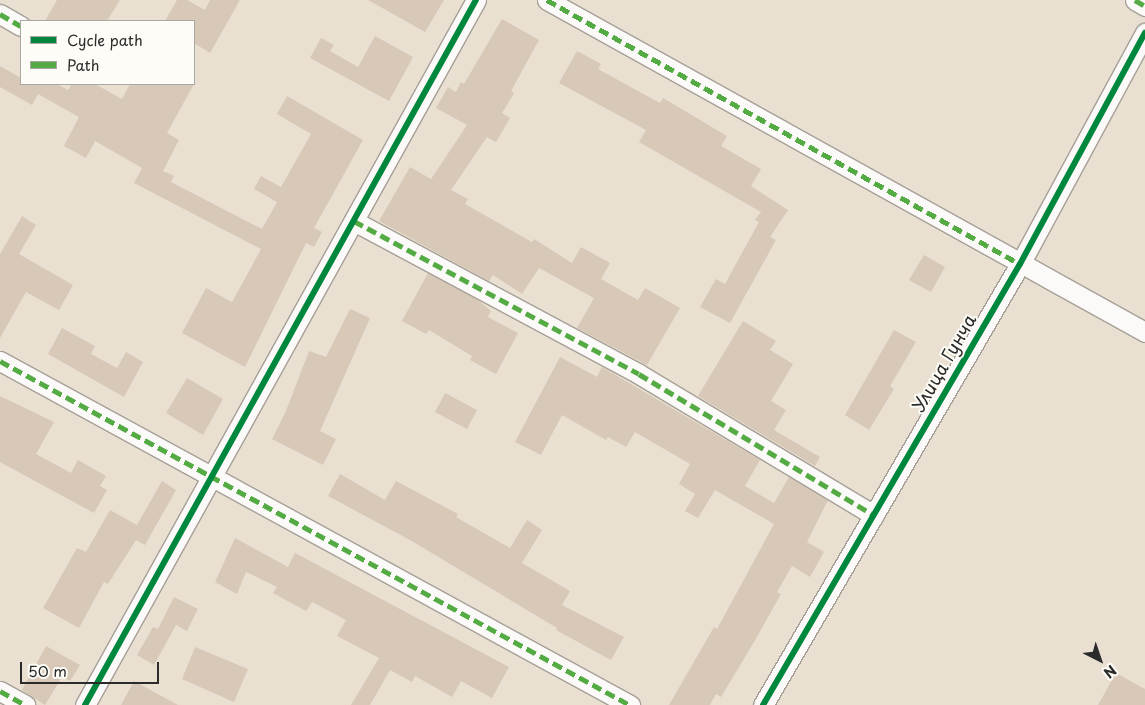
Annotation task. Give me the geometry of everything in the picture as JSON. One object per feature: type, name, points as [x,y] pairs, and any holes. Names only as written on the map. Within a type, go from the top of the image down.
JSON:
[{"type":"street","points":[[85,705],[476,0]]},
{"type":"street","points":[[547,0],[1145,332]]},
{"type":"street","points":[[1135,0],[1145,6]]},
{"type":"street","points":[[0,14],[20,25]]},
{"type":"street","name":"Улица Гунча","points":[[763,705],[1020,264],[1145,33]]},
{"type":"street","points":[[354,221],[639,374],[874,515]]},
{"type":"street","points":[[0,361],[630,705]]},
{"type":"street","points":[[0,691],[25,705]]},
{"type":"building","points":[[57,0],[120,0],[108,20],[46,20]]},
{"type":"building","points":[[177,0],[187,0],[205,10],[210,0],[240,0],[210,53],[195,44],[195,20],[166,20]]},
{"type":"building","points":[[368,0],[444,0],[425,32]]},
{"type":"building","points":[[502,19],[539,40],[511,91],[514,93],[502,113],[510,118],[496,142],[487,137],[451,190],[468,199],[465,204],[532,242],[534,239],[572,263],[581,247],[610,263],[601,279],[638,300],[645,288],[680,308],[647,365],[577,328],[594,298],[539,268],[522,294],[493,275],[489,281],[379,221],[410,167],[431,179],[467,125],[436,108],[448,87],[456,92],[461,82],[464,84]]},
{"type":"building","points":[[375,36],[413,57],[389,101],[310,58],[321,38],[334,45],[330,51],[358,67]]},
{"type":"building","points":[[577,51],[601,64],[598,69],[660,103],[663,98],[727,136],[721,146],[761,169],[751,186],[788,210],[770,237],[776,240],[730,323],[700,307],[716,279],[725,284],[759,222],[755,220],[761,212],[639,142],[646,130],[559,83]]},
{"type":"building","points":[[0,66],[20,77],[20,85],[59,85],[68,90],[71,85],[97,85],[122,99],[129,85],[193,85],[167,133],[179,140],[163,171],[174,176],[171,182],[262,229],[277,202],[254,189],[261,176],[281,187],[311,134],[277,114],[287,96],[363,140],[314,228],[322,232],[314,247],[306,243],[245,367],[182,333],[206,288],[232,302],[261,249],[134,183],[142,168],[95,141],[86,158],[64,146],[79,117],[38,94],[32,105],[0,87]]},
{"type":"building","points":[[22,216],[36,225],[19,254],[73,285],[59,310],[26,292],[0,338],[0,254]]},
{"type":"building","points":[[924,255],[945,267],[931,292],[909,280]]},
{"type":"building","points":[[428,273],[478,300],[491,311],[488,317],[518,333],[496,374],[470,360],[472,356],[429,330],[426,334],[402,321]]},
{"type":"building","points":[[350,309],[370,318],[320,431],[336,439],[323,465],[272,439],[286,411],[309,351],[326,357]]},
{"type":"building","points":[[743,321],[776,341],[770,350],[793,364],[771,401],[786,410],[774,430],[820,457],[815,466],[698,396]]},
{"type":"building","points":[[62,328],[95,346],[91,354],[117,368],[126,352],[143,362],[124,397],[48,354]]},
{"type":"building","points":[[894,330],[916,342],[890,386],[894,389],[869,430],[845,415]]},
{"type":"building","points":[[560,357],[597,377],[602,367],[760,460],[745,486],[774,503],[789,477],[828,500],[807,542],[824,552],[810,577],[792,566],[777,592],[781,594],[754,642],[721,697],[716,694],[710,705],[669,705],[714,627],[717,629],[774,524],[715,490],[698,518],[685,511],[695,494],[679,484],[690,464],[635,432],[626,447],[608,437],[606,440],[562,415],[541,455],[515,442]]},
{"type":"building","points":[[187,378],[223,399],[203,435],[166,413]]},
{"type":"building","points":[[445,393],[477,410],[467,429],[435,412]]},
{"type":"building","points":[[0,396],[54,422],[36,454],[71,473],[78,460],[106,476],[100,486],[107,490],[94,513],[0,462]]},
{"type":"building","points":[[340,474],[385,500],[396,481],[458,514],[456,517],[510,548],[527,520],[542,530],[522,563],[570,591],[562,605],[624,637],[611,660],[556,630],[557,628],[410,540],[328,496]]},
{"type":"building","points":[[162,481],[176,490],[145,545],[136,540],[108,584],[104,582],[79,628],[43,608],[77,548],[86,552],[110,510],[137,525]]},
{"type":"building","points":[[235,538],[288,567],[295,553],[509,667],[492,698],[461,681],[452,697],[415,676],[412,682],[390,670],[370,705],[351,705],[379,658],[337,636],[346,620],[312,602],[306,611],[273,593],[277,587],[246,572],[237,594],[215,582]]},
{"type":"building","points":[[174,597],[198,609],[187,631],[176,625],[154,665],[137,655],[153,627],[158,629]]},
{"type":"building","points":[[46,646],[80,665],[70,681],[62,677],[45,705],[22,690]]},
{"type":"building","points":[[195,647],[248,669],[234,702],[182,679]]},
{"type":"building","points":[[1116,673],[1145,689],[1145,705],[1098,705]]},
{"type":"building","points":[[134,681],[178,705],[121,705]]},
{"type":"marked path","points":[[547,0],[1020,264]]},
{"type":"marked path","points":[[1135,0],[1145,6]]},
{"type":"marked path","points":[[0,14],[20,25]]},
{"type":"marked path","points":[[354,221],[639,374],[874,515]]},
{"type":"marked path","points":[[0,361],[630,705]]},
{"type":"marked path","points":[[0,691],[25,705]]},
{"type":"cycle path","points":[[85,705],[476,0]]},
{"type":"cycle path","points":[[763,705],[1020,264],[1145,33]]}]
